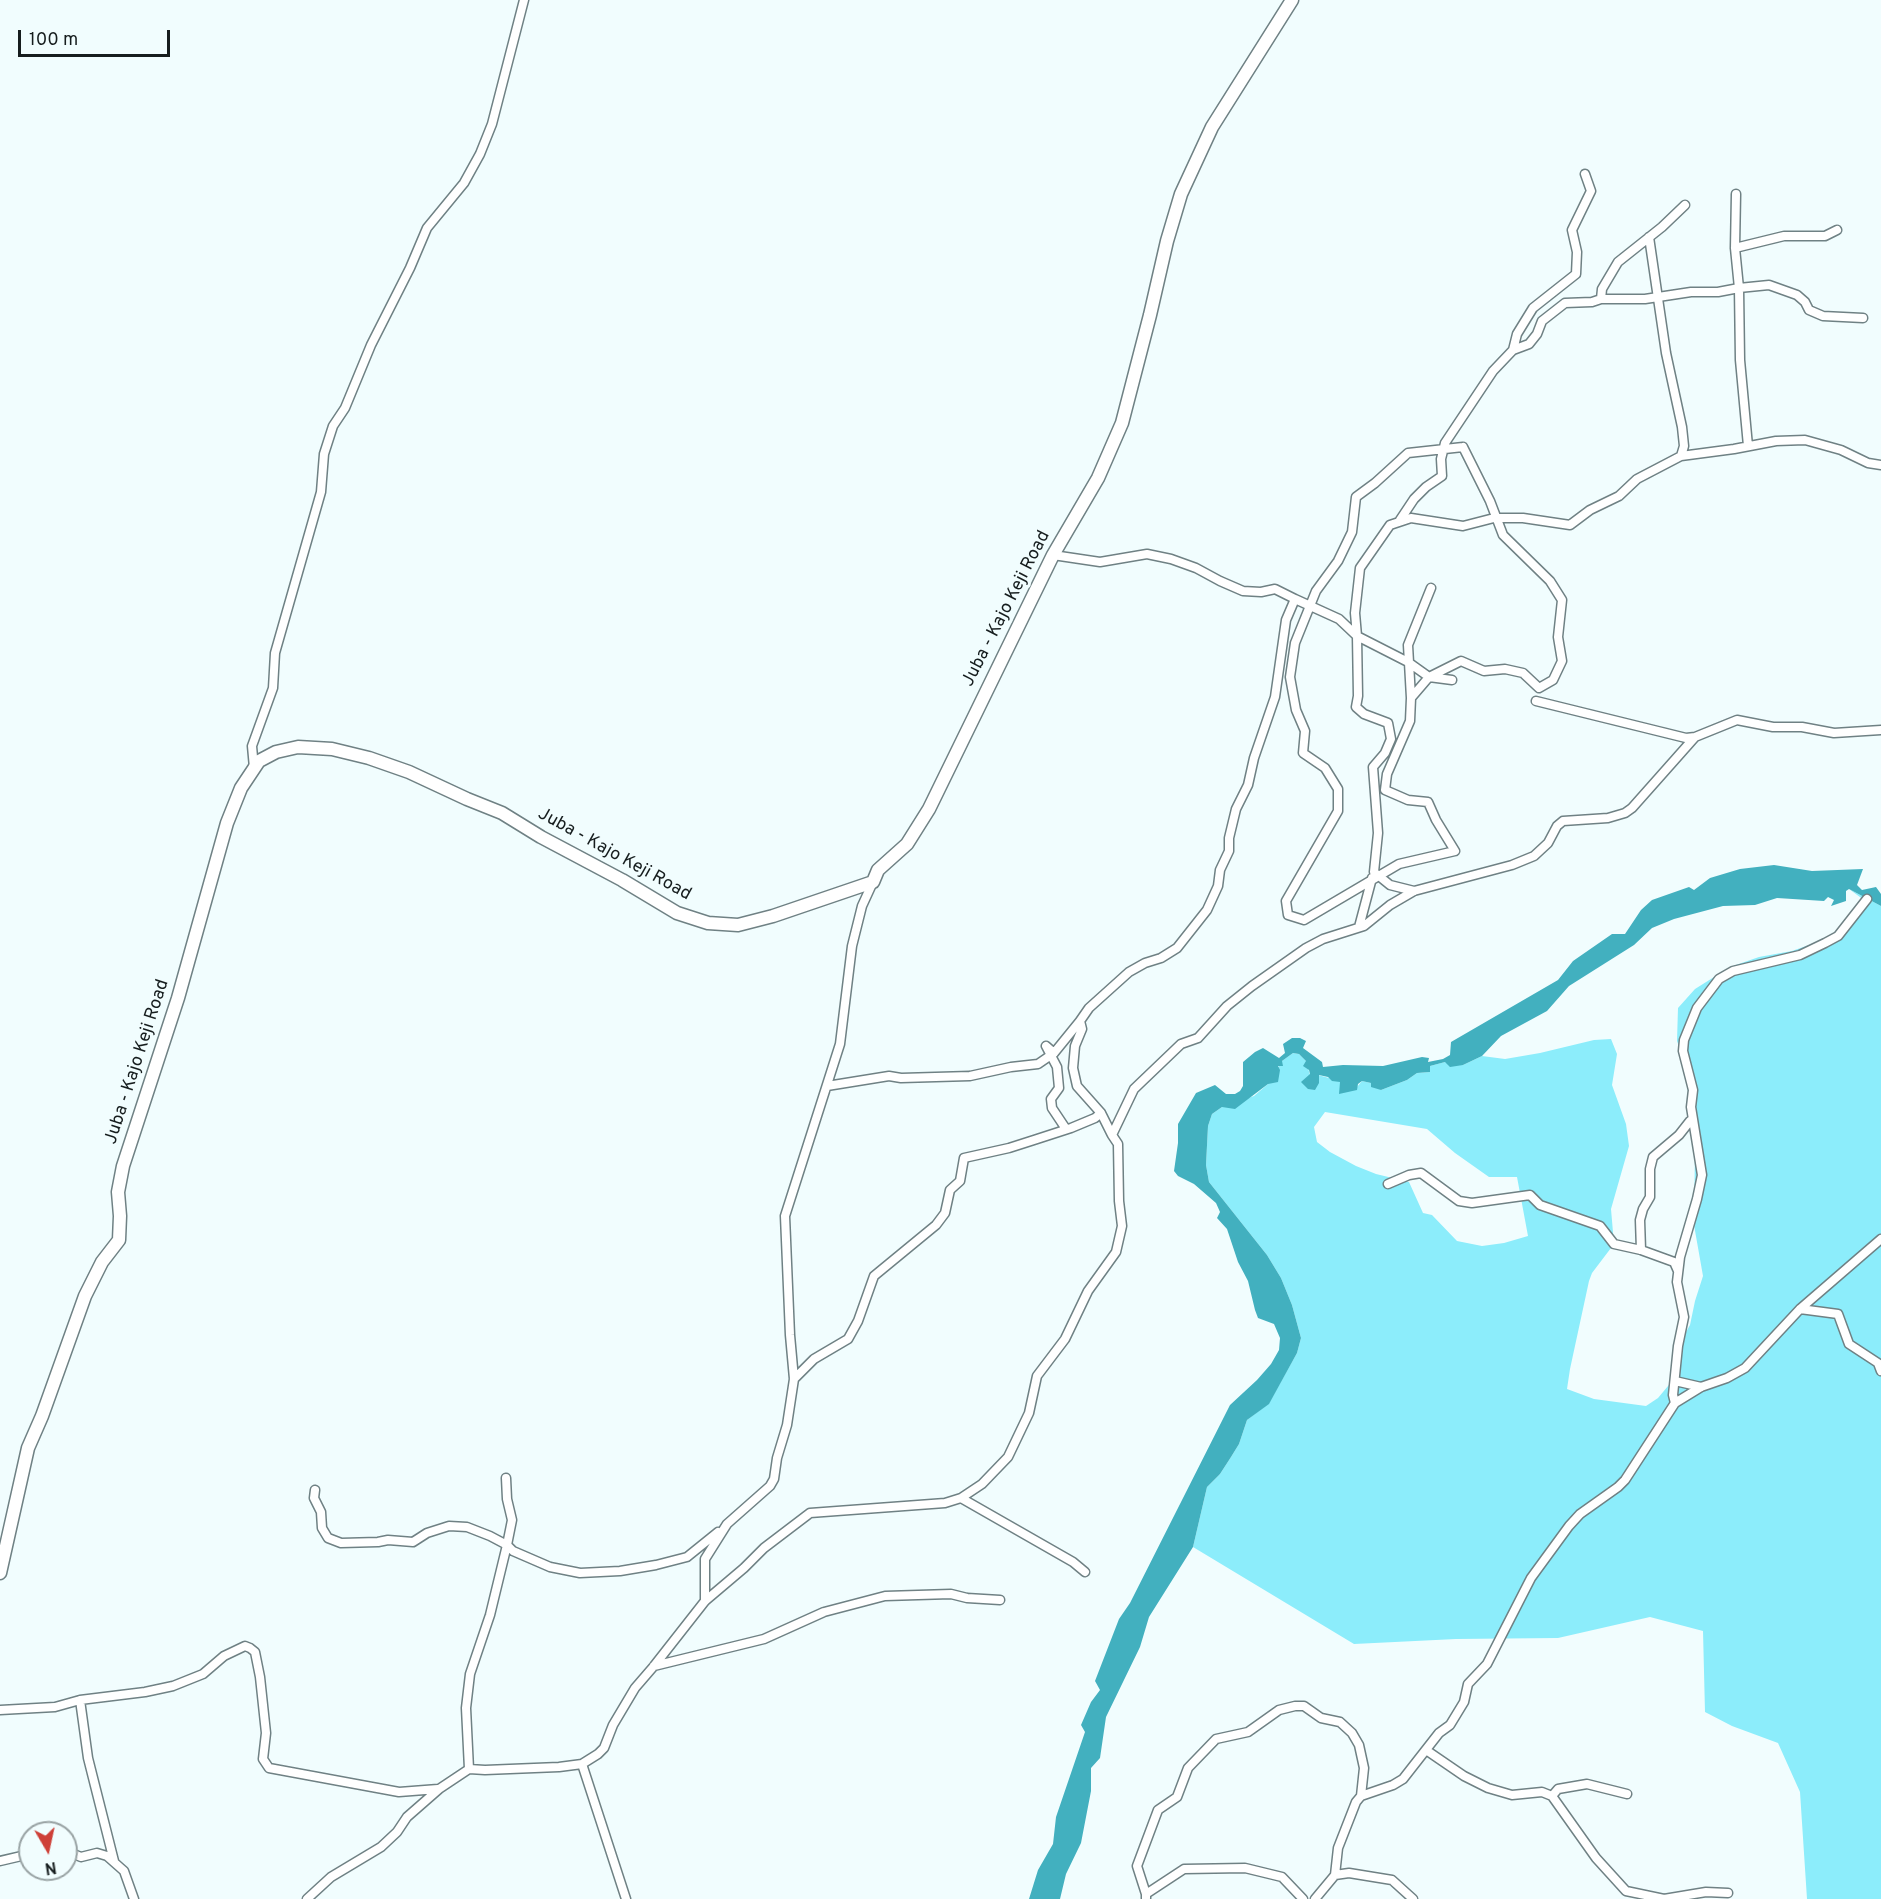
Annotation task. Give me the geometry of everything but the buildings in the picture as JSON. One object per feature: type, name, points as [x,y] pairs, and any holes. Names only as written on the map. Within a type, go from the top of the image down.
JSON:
[{"type":"main road","name":"Juba - Kajo Keji Road","points":[[0,1573],[28,1448],[42,1416],[85,1296],[102,1262],[119,1240],[118,1192],[123,1166],[178,998],[227,823],[241,788],[259,761],[276,752],[298,747],[332,749],[369,758],[409,772],[502,813],[541,837],[622,879],[676,913],[708,923],[738,925],[773,916],[873,882],[878,870],[907,844],[928,809],[1053,555],[1098,478],[1122,423],[1167,241],[1181,194],[1212,127],[1292,0]]},
{"type":"street","points":[[254,768],[252,746],[273,688],[275,653],[321,492],[324,454],[333,426],[345,408],[371,345],[410,268],[427,228],[465,183],[480,154],[492,124],[524,0]]},
{"type":"street","points":[[1513,350],[1517,334],[1533,308],[1576,274],[1577,252],[1572,230],[1591,191],[1585,174]]},
{"type":"street","points":[[1736,194],[1735,248],[1739,288],[1740,360],[1748,446]]},
{"type":"street","points":[[1601,299],[1602,289],[1618,262],[1685,205]]},
{"type":"street","points":[[1735,248],[1784,236],[1825,236],[1837,230]]},
{"type":"street","points":[[1649,237],[1666,353],[1682,427],[1684,446],[1681,456]]},
{"type":"street","points":[[1400,520],[1420,493],[1442,476],[1441,459],[1445,442],[1493,371],[1513,350],[1529,344],[1537,334],[1542,321],[1564,303],[1592,302],[1601,299],[1626,300],[1691,291],[1731,290],[1769,285],[1797,295],[1809,310],[1823,316],[1863,318]]},
{"type":"street","points":[[1359,927],[1374,872],[1378,833],[1373,767],[1385,753],[1391,739],[1388,723],[1364,714],[1356,707],[1358,696],[1355,614],[1359,568],[1390,525],[1412,518],[1463,526],[1494,518],[1522,518],[1570,525],[1590,510],[1619,496],[1637,479],[1681,456],[1776,441],[1804,440],[1841,450],[1868,463],[1881,465]]},
{"type":"street","points":[[1411,698],[1428,677],[1461,661],[1484,671],[1506,669],[1523,672],[1539,688],[1553,680],[1562,661],[1558,637],[1562,600],[1550,581],[1503,536],[1490,501],[1463,447],[1408,453],[1356,497],[1352,532],[1338,561],[1316,591],[1294,643],[1290,677],[1296,710],[1305,731],[1303,753],[1325,768],[1338,789],[1338,812],[1286,900],[1288,915],[1304,920],[1399,864],[1455,851],[1428,802],[1408,800],[1385,790],[1387,774],[1410,721],[1411,698],[1407,645],[1431,588]]},
{"type":"street","points":[[1053,555],[1100,562],[1147,554],[1172,559],[1196,568],[1243,591],[1261,592],[1275,589],[1339,619],[1357,636],[1408,662],[1428,677],[1452,680]]},
{"type":"street","points":[[827,1086],[889,1076],[901,1078],[970,1076],[1038,1064],[1054,1053],[1089,1008],[1129,972],[1144,963],[1161,958],[1176,948],[1206,910],[1218,886],[1220,870],[1229,852],[1229,838],[1236,809],[1248,785],[1254,758],[1275,697],[1286,620],[1295,599]]},
{"type":"street","points":[[1536,701],[1686,738],[1695,737],[1737,720],[1773,728],[1802,727],[1834,733],[1881,730]]},
{"type":"street","points":[[1113,1135],[1134,1089],[1168,1054],[1181,1044],[1198,1038],[1227,1006],[1306,948],[1323,939],[1364,926],[1390,905],[1414,891],[1512,865],[1534,856],[1548,843],[1557,826],[1563,821],[1608,818],[1625,813],[1695,737]]},
{"type":"street","points":[[1374,872],[1390,885],[1414,891]]},
{"type":"street","points":[[315,1490],[314,1498],[321,1512],[321,1528],[328,1538],[341,1543],[388,1540],[413,1542],[427,1533],[449,1526],[467,1527],[490,1536],[513,1551],[550,1567],[580,1572],[620,1571],[687,1557],[770,1486],[774,1479],[777,1458],[787,1425],[794,1378],[785,1216],[840,1044],[852,946],[862,906],[873,882]]},
{"type":"street","points":[[1675,1403],[1674,1381],[1684,1317],[1677,1282],[1678,1272],[1702,1175],[1691,1107],[1693,1090],[1683,1051],[1684,1040],[1697,1008],[1709,990],[1724,975],[1800,955],[1832,940],[1838,936],[1867,899]]},
{"type":"street","points":[[307,1899],[331,1877],[381,1847],[397,1832],[407,1817],[439,1789],[469,1769],[535,1768],[582,1764],[604,1749],[613,1725],[635,1688],[705,1601],[764,1548],[810,1513],[816,1511],[848,1512],[945,1503],[961,1498],[982,1484],[1008,1457],[1029,1413],[1037,1376],[1059,1347],[1088,1292],[1116,1252],[1122,1226],[1118,1144],[1101,1113],[1077,1086],[1074,1068],[1075,1046],[1082,1029],[1080,1021]]},
{"type":"street","points":[[1054,1053],[1046,1046],[1057,1066],[1059,1088],[1051,1099],[1052,1108],[1066,1129]]},
{"type":"street","points":[[794,1378],[814,1359],[848,1339],[858,1322],[874,1276],[936,1225],[945,1213],[950,1190],[960,1181],[964,1158],[1009,1148],[1095,1118],[1101,1113]]},
{"type":"street","points":[[1641,1250],[1640,1220],[1650,1197],[1650,1169],[1653,1157],[1679,1135],[1690,1121]]},
{"type":"street","points":[[1388,1184],[1420,1173],[1459,1201],[1472,1203],[1530,1195],[1540,1205],[1600,1226],[1614,1244],[1641,1250],[1674,1262],[1678,1272]]},
{"type":"street","points":[[1315,1899],[1335,1875],[1341,1838],[1356,1802],[1361,1796],[1393,1785],[1403,1779],[1439,1733],[1450,1725],[1464,1702],[1468,1684],[1496,1651],[1512,1613],[1531,1578],[1580,1514],[1625,1480],[1675,1403],[1701,1387],[1727,1378],[1745,1368],[1800,1309],[1881,1239]]},
{"type":"street","points":[[1800,1309],[1838,1314],[1849,1344],[1878,1363],[1881,1371]]},
{"type":"street","points":[[1674,1381],[1701,1387]]},
{"type":"street","points":[[469,1769],[466,1708],[470,1674],[490,1615],[512,1520],[507,1499],[506,1478]]},
{"type":"street","points":[[961,1498],[1073,1562],[1085,1572]]},
{"type":"street","points":[[705,1601],[705,1559],[727,1524]]},
{"type":"street","points":[[654,1666],[764,1639],[824,1612],[885,1596],[951,1594],[967,1598],[1000,1600]]},
{"type":"street","points":[[0,1710],[55,1707],[80,1700],[173,1686],[203,1674],[224,1656],[245,1646],[255,1652],[262,1687],[266,1733],[263,1759],[266,1766],[276,1770],[399,1792],[439,1789]]},
{"type":"street","points":[[80,1700],[88,1758],[114,1861]]},
{"type":"street","points":[[1303,1899],[1282,1876],[1245,1868],[1184,1869],[1146,1897],[1137,1866],[1158,1810],[1177,1797],[1188,1768],[1216,1738],[1248,1732],[1279,1710],[1295,1706],[1304,1706],[1321,1718],[1340,1722],[1352,1733],[1359,1745],[1364,1768],[1361,1796]]},
{"type":"street","points":[[1426,1750],[1464,1776],[1488,1788],[1512,1795],[1542,1792],[1552,1796],[1625,1895],[1664,1899],[1706,1892],[1728,1893]]},
{"type":"street","points":[[582,1764],[626,1899]]},
{"type":"street","points":[[1552,1796],[1558,1789],[1587,1784],[1627,1794]]},
{"type":"street","points":[[78,1856],[97,1853],[114,1861],[124,1871],[134,1899]]},
{"type":"street","points":[[0,1861],[18,1857]]},
{"type":"street","points":[[1335,1875],[1349,1873],[1392,1880],[1413,1899]]},
{"type":"shaded area","points":[[1774,865],[1812,871],[1863,869],[1857,885],[1862,890],[1876,887],[1881,894],[1881,906],[1849,889],[1846,891],[1846,901],[1831,906],[1834,900],[1828,897],[1824,901],[1777,898],[1755,905],[1723,906],[1674,919],[1652,928],[1634,945],[1569,986],[1547,1011],[1501,1036],[1482,1056],[1463,1065],[1450,1067],[1445,1062],[1430,1066],[1430,1072],[1417,1073],[1407,1080],[1381,1090],[1371,1087],[1371,1083],[1362,1081],[1358,1084],[1357,1090],[1339,1094],[1340,1082],[1319,1075],[1319,1083],[1315,1090],[1308,1089],[1301,1082],[1310,1074],[1309,1070],[1303,1066],[1306,1061],[1299,1054],[1293,1053],[1282,1061],[1283,1066],[1278,1066],[1280,1070],[1278,1082],[1268,1084],[1235,1109],[1222,1107],[1212,1114],[1208,1126],[1206,1165],[1209,1182],[1267,1255],[1281,1278],[1292,1305],[1301,1338],[1297,1353],[1269,1404],[1247,1420],[1239,1444],[1220,1474],[1207,1487],[1193,1547],[1149,1617],[1140,1647],[1106,1717],[1100,1758],[1091,1768],[1091,1791],[1081,1843],[1066,1874],[1060,1899],[1029,1899],[1038,1870],[1053,1844],[1056,1817],[1085,1732],[1081,1725],[1091,1702],[1100,1690],[1095,1681],[1119,1619],[1130,1603],[1230,1405],[1257,1380],[1271,1364],[1279,1350],[1280,1338],[1274,1324],[1258,1318],[1248,1281],[1238,1262],[1227,1229],[1217,1218],[1220,1212],[1216,1203],[1174,1171],[1178,1124],[1196,1093],[1215,1085],[1226,1094],[1235,1094],[1243,1086],[1243,1062],[1263,1048],[1279,1058],[1285,1053],[1283,1044],[1292,1038],[1306,1041],[1303,1048],[1322,1062],[1323,1067],[1383,1066],[1422,1057],[1429,1058],[1428,1062],[1443,1059],[1450,1055],[1451,1042],[1558,980],[1573,961],[1612,934],[1625,934],[1641,910],[1652,900],[1689,887],[1694,890],[1710,878],[1740,869]]},
{"type":"shaded area","points":[[1849,889],[1881,906],[1881,1899],[1807,1899],[1800,1792],[1778,1743],[1732,1726],[1705,1712],[1703,1631],[1650,1617],[1558,1638],[1456,1639],[1354,1644],[1193,1547],[1207,1487],[1220,1474],[1239,1444],[1247,1420],[1269,1403],[1297,1353],[1301,1338],[1292,1305],[1281,1278],[1267,1255],[1209,1182],[1206,1165],[1208,1126],[1212,1114],[1222,1107],[1254,1096],[1268,1084],[1282,1061],[1293,1053],[1299,1054],[1306,1061],[1310,1075],[1319,1083],[1318,1075],[1340,1081],[1340,1086],[1357,1087],[1362,1081],[1371,1083],[1381,1090],[1407,1080],[1417,1073],[1430,1072],[1430,1066],[1445,1062],[1463,1065],[1482,1056],[1505,1059],[1594,1040],[1611,1039],[1617,1054],[1612,1085],[1626,1124],[1629,1146],[1611,1209],[1614,1244],[1592,1273],[1589,1281],[1567,1389],[1594,1399],[1646,1406],[1658,1398],[1673,1380],[1678,1346],[1690,1325],[1703,1276],[1694,1225],[1695,1149],[1690,1121],[1686,1065],[1677,1041],[1678,1008],[1695,989],[1730,967],[1759,957],[1792,951],[1823,940],[1838,931],[1864,900]],"holes":[[[1325,1112],[1427,1129],[1455,1153],[1489,1177],[1517,1177],[1528,1236],[1482,1246],[1457,1241],[1432,1215],[1423,1213],[1409,1182],[1376,1174],[1330,1152],[1317,1142],[1314,1127]]]}]
